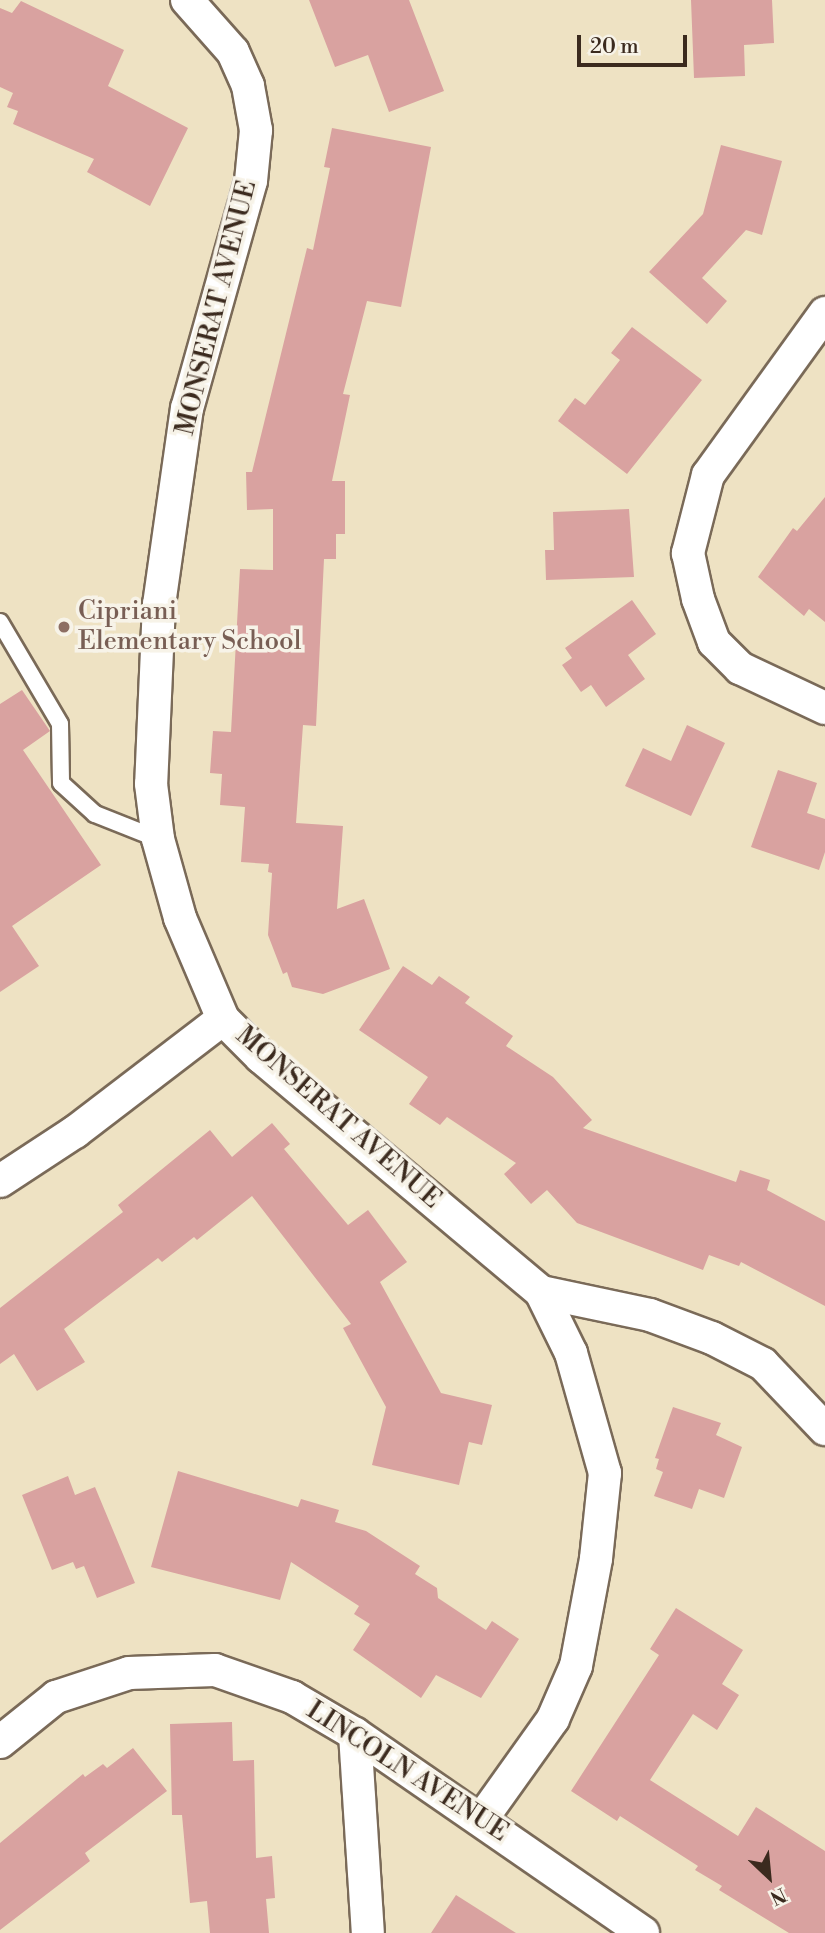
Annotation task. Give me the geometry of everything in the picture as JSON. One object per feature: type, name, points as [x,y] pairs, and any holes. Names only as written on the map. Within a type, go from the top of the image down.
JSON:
[{"type":"street","name":"MONSERAT AVENUE","points":[[187,0],[233,52],[248,86],[256,130],[251,181],[187,408],[159,604],[152,700],[151,784],[158,839],[180,918],[223,1019],[261,1057],[541,1292],[571,1353],[605,1472],[598,1547],[576,1666],[553,1719],[481,1820]]},
{"type":"street","points":[[825,313],[708,475],[688,554],[698,599],[714,642],[740,668],[825,708]]},
{"type":"street","points":[[0,1181],[75,1132],[223,1019]]},
{"type":"street","points":[[541,1292],[650,1315],[712,1338],[763,1364],[825,1429]]},
{"type":"street","name":"LINCOLN AVENUE","points":[[0,1742],[57,1697],[68,1693],[129,1673],[215,1670],[292,1697],[355,1734],[643,1933]]},
{"type":"street","points":[[355,1734],[368,1933]]},
{"type":"lane","points":[[0,622],[60,724],[61,783],[95,814],[158,839]]},
{"type":"building","points":[[309,0],[409,0],[444,91],[389,112],[368,55],[335,67]]},
{"type":"building","points":[[691,0],[772,0],[774,43],[744,45],[745,76],[694,78]]},
{"type":"building","points":[[21,1],[124,50],[108,86],[188,128],[150,206],[87,172],[94,159],[13,124],[18,111],[7,107],[13,93],[0,87],[0,8],[12,13]]},
{"type":"building","points":[[332,128],[431,147],[401,307],[367,301],[343,394],[350,395],[332,481],[345,481],[345,534],[336,534],[336,559],[324,559],[316,726],[303,725],[296,823],[343,826],[337,909],[364,899],[390,969],[323,994],[292,987],[287,972],[283,974],[268,935],[272,873],[268,872],[269,864],[241,862],[245,807],[220,805],[222,774],[210,773],[213,731],[231,732],[240,569],[273,570],[273,509],[247,510],[246,472],[252,472],[307,248],[313,250],[330,168],[324,167]]},
{"type":"building","points":[[721,145],[782,161],[762,235],[746,230],[702,278],[727,301],[707,324],[649,272],[703,214]]},
{"type":"building","points":[[632,327],[702,380],[627,474],[558,421],[575,398],[585,405],[620,360],[611,353]]},
{"type":"building","points":[[825,497],[825,622],[809,609],[804,616],[758,577],[793,528],[797,531]]},
{"type":"building","points":[[629,509],[634,577],[546,580],[545,550],[554,550],[553,512]]},
{"type":"building","points":[[632,600],[656,634],[628,655],[645,679],[606,707],[591,685],[581,692],[562,665],[572,658],[565,648]]},
{"type":"building","points":[[22,690],[50,731],[23,750],[101,865],[12,926],[39,966],[0,992],[0,704]]},
{"type":"building","points":[[687,725],[725,743],[691,816],[625,786],[643,748],[671,761]]},
{"type":"building","points":[[778,770],[817,783],[807,813],[825,819],[825,852],[819,870],[751,847]]},
{"type":"building","points":[[403,966],[432,985],[439,976],[470,997],[465,1003],[513,1036],[506,1046],[553,1077],[592,1120],[583,1128],[736,1182],[740,1170],[770,1180],[767,1190],[825,1221],[825,1306],[741,1262],[739,1266],[709,1255],[703,1270],[577,1223],[547,1190],[531,1204],[504,1174],[516,1163],[447,1117],[440,1125],[409,1104],[428,1077],[359,1030]]},
{"type":"building","points":[[272,1123],[290,1144],[284,1149],[348,1225],[368,1210],[407,1262],[380,1282],[441,1393],[492,1405],[482,1445],[469,1442],[459,1485],[372,1465],[386,1407],[343,1328],[351,1324],[252,1196],[197,1240],[194,1237],[162,1262],[158,1258],[64,1329],[85,1362],[37,1391],[14,1354],[0,1364],[0,1308],[123,1212],[118,1205],[210,1130],[232,1157]]},
{"type":"building","points":[[673,1407],[721,1423],[716,1435],[742,1447],[724,1498],[699,1489],[692,1509],[654,1496],[663,1472],[656,1469],[659,1459],[655,1458]]},
{"type":"building","points":[[178,1471],[298,1507],[301,1499],[339,1510],[335,1522],[366,1531],[420,1566],[415,1574],[437,1588],[438,1598],[486,1630],[492,1621],[519,1639],[481,1698],[436,1675],[421,1698],[353,1650],[370,1624],[354,1614],[359,1606],[291,1562],[280,1600],[151,1567]]},
{"type":"building","points":[[68,1476],[75,1495],[95,1487],[135,1583],[97,1598],[84,1566],[76,1569],[73,1562],[52,1570],[22,1495]]},
{"type":"building","points":[[676,1608],[743,1650],[722,1684],[739,1695],[717,1730],[693,1714],[650,1780],[738,1836],[756,1807],[825,1851],[825,1933],[789,1933],[719,1890],[722,1886],[695,1870],[698,1866],[620,1816],[617,1821],[571,1791],[659,1655],[650,1649]]},
{"type":"building","points":[[232,1722],[233,1761],[254,1760],[256,1858],[272,1856],[275,1898],[266,1899],[269,1933],[210,1933],[207,1901],[190,1903],[182,1815],[172,1815],[170,1724]]},
{"type":"building","points":[[133,1748],[167,1791],[85,1853],[90,1861],[0,1930],[0,1843],[83,1774],[85,1777],[103,1764],[107,1768]]},
{"type":"building","points":[[456,1895],[516,1933],[431,1933]]},
{"type":"place","name":"Cipriani Elementary School","points":[[64,627]]}]
